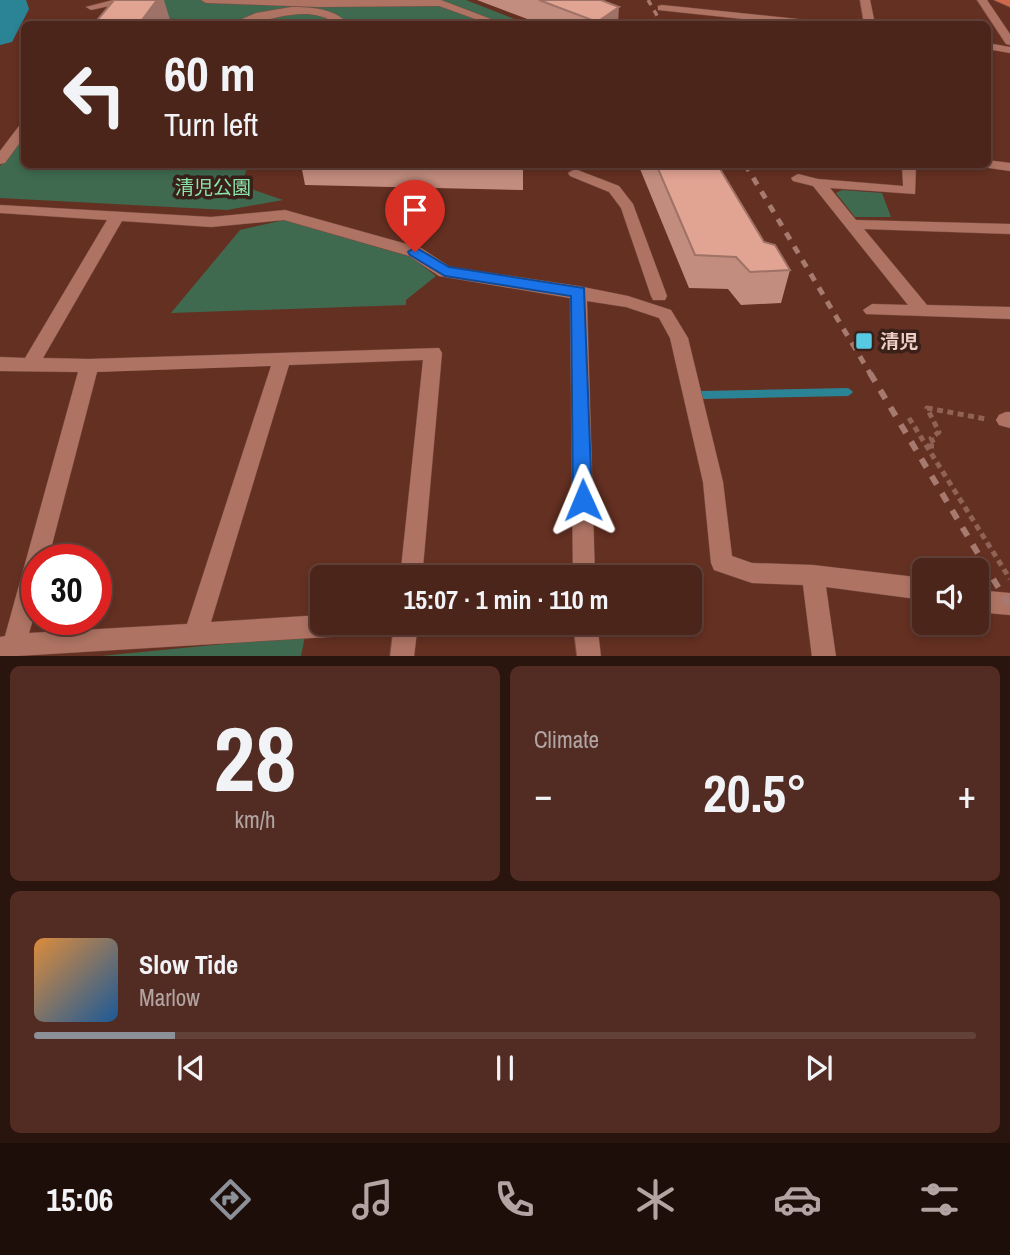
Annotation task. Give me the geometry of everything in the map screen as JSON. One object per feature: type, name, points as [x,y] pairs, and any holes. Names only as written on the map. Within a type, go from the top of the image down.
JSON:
[{"type":"main road","points":[[999,0],[1010,4]]},
{"type":"street","points":[[91,7],[132,0]]},
{"type":"street","points":[[206,0],[314,7],[440,3],[490,21]]},
{"type":"street","points":[[865,0],[869,21]]},
{"type":"street","points":[[982,0],[1010,42]]},
{"type":"street","points":[[242,21],[266,14],[314,7],[341,21]]},
{"type":"street","points":[[662,8],[742,12],[798,21]]},
{"type":"street","points":[[991,48],[1010,50]]},
{"type":"street","points":[[0,160],[21,133]]},
{"type":"street","points":[[991,165],[1010,167]]},
{"type":"street","points":[[798,178],[818,183],[910,191],[909,168]]},
{"type":"street","points":[[575,173],[614,189],[628,207],[659,296]]},
{"type":"street","points":[[818,183],[922,312]]},
{"type":"street","points":[[0,209],[211,222],[285,215],[415,252],[445,272],[578,292],[628,302],[665,314],[679,338],[713,482],[722,563],[752,573],[813,575],[912,587]]},
{"type":"street","points":[[30,365],[117,216]]},
{"type":"street","points":[[849,224],[1010,229]]},
{"type":"street","points":[[578,292],[584,565]]},
{"type":"street","points":[[872,310],[1010,313]]},
{"type":"street","points":[[0,364],[89,366],[433,353],[412,565]]},
{"type":"street","points":[[195,635],[282,359]]},
{"type":"street","points":[[42,544],[89,366]]},
{"type":"street","points":[[813,575],[824,656]]},
{"type":"street","points":[[989,602],[1010,604]]},
{"type":"street","points":[[21,607],[7,648],[310,627]]},
{"type":"street","points":[[402,656],[405,635]]},
{"type":"street","points":[[586,635],[589,656]]},
{"type":"path","points":[[927,446],[935,446],[931,438],[939,432],[927,408],[959,415],[1008,420]]},
{"type":"path","points":[[909,418],[1010,579]]},
{"type":"green space","points":[[118,0],[466,0],[519,21],[181,21],[182,19],[111,17]]},
{"type":"green space","name":"清児公園","points":[[21,139],[21,168],[248,168],[240,185],[283,200],[227,210],[0,198],[0,166]]},
{"type":"green space","points":[[842,190],[882,193],[891,217],[855,217],[836,193]]},
{"type":"green space","points":[[284,220],[411,257],[436,276],[406,300],[406,305],[171,313],[240,230]]},
{"type":"green space","points":[[305,636],[301,656],[101,656]]},
{"type":"building","points":[[114,0],[157,0],[141,21],[96,21]]},
{"type":"building","points":[[539,0],[601,0],[619,7],[594,21]]},
{"type":"building","points":[[658,168],[719,168],[764,242],[775,245],[790,270],[750,272],[736,257],[695,255]]},
{"type":"waterway","points":[[0,35],[13,9],[11,0]]},
{"type":"waterway","points":[[701,395],[848,392]]},
{"type":"railway","points":[[648,0],[660,21]]},
{"type":"railway","points":[[747,168],[871,375]]},
{"type":"railway","points":[[870,373],[1010,607]]},
{"type":"place","name":"清児","points":[[864,341]]},
{"type":"route","points":[[415,252],[445,272],[578,292],[583,500]]}]
